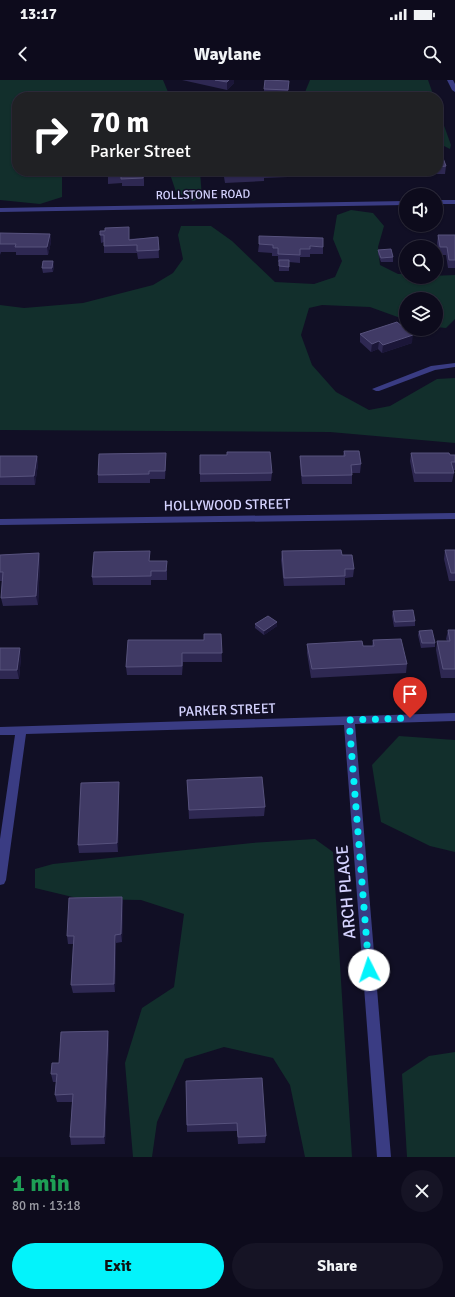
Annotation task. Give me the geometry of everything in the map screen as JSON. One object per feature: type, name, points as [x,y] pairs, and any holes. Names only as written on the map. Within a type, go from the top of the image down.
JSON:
[{"type":"street","points":[[450,80],[455,90]]},
{"type":"street","points":[[443,202],[455,202]]},
{"type":"street","name":"ROLLSTONE ROAD","points":[[0,210],[399,203]]},
{"type":"street","points":[[376,389],[434,368],[455,365]]},
{"type":"street","name":"HOLLYWOOD STREET","points":[[0,522],[455,516]]},
{"type":"street","name":"PARKER STREET","points":[[0,731],[455,717]]},
{"type":"street","name":"ARCH PLACE","points":[[349,720],[384,1157]]},
{"type":"street","points":[[0,880],[20,731]]},
{"type":"green space","points":[[0,80],[163,80],[168,92],[12,92],[12,176],[62,176],[62,197],[40,204],[0,200]]},
{"type":"green space","points":[[310,80],[428,80],[432,92],[305,92]]},
{"type":"green space","points":[[443,123],[451,145],[450,149],[443,146]]},
{"type":"green space","points":[[171,176],[200,176],[202,198],[193,201],[176,192]]},
{"type":"green space","points":[[351,210],[373,213],[384,226],[378,247],[380,265],[399,274],[399,284],[443,284],[443,275],[455,275],[455,319],[446,328],[443,328],[443,292],[399,292],[399,317],[370,307],[322,305],[309,308],[301,335],[312,365],[336,392],[369,410],[390,406],[437,379],[455,378],[455,443],[330,432],[0,430],[0,305],[24,308],[83,303],[153,285],[173,273],[183,259],[178,235],[181,226],[211,226],[232,241],[275,282],[314,284],[335,277],[342,261],[333,239],[337,215]]},
{"type":"green space","points":[[399,736],[455,740],[455,852],[430,846],[381,822],[372,765]]},
{"type":"green space","points":[[315,839],[333,852],[352,1157],[305,1157],[290,1085],[273,1058],[224,1047],[185,1059],[157,1122],[152,1157],[133,1157],[125,1063],[142,1008],[174,987],[184,914],[141,900],[81,899],[35,888],[35,869],[53,864],[252,843]]},
{"type":"green space","points":[[455,1052],[455,1157],[407,1157],[402,1074],[429,1056]]},
{"type":"building","points":[[215,80],[229,80],[227,82]]},
{"type":"building","points":[[265,80],[289,81],[288,90],[264,89]]},
{"type":"building","points":[[443,158],[446,166],[443,166]]},
{"type":"building","points":[[121,176],[143,176],[143,178],[121,179]]},
{"type":"building","points":[[129,227],[129,240],[158,237],[159,250],[137,251],[137,245],[104,246],[104,235],[100,235],[100,231],[105,231],[105,228]]},
{"type":"building","points":[[0,233],[50,234],[47,247],[15,247],[16,244],[0,244]]},
{"type":"building","points":[[438,235],[455,235],[455,260],[449,260],[447,247],[443,247],[443,240],[439,240]]},
{"type":"building","points":[[259,236],[323,238],[323,247],[310,246],[310,249],[300,249],[300,255],[278,254],[278,248],[273,248],[273,245],[259,244]]},
{"type":"building","points":[[391,249],[393,257],[381,258],[378,250]]},
{"type":"building","points":[[279,260],[289,260],[289,267],[279,266]]},
{"type":"building","points":[[43,261],[53,261],[52,268],[42,268]]},
{"type":"building","points":[[397,322],[399,324],[399,336],[410,336],[383,345],[379,341],[372,344],[360,334]]},
{"type":"building","points":[[344,451],[359,451],[361,464],[351,465],[352,475],[302,476],[300,456],[345,456]]},
{"type":"building","points":[[227,452],[270,452],[272,473],[200,474],[200,455],[227,455]]},
{"type":"building","points":[[166,453],[165,471],[149,471],[149,474],[98,475],[99,454]]},
{"type":"building","points":[[411,453],[449,453],[450,455],[455,455],[455,462],[451,462],[454,473],[415,473]]},
{"type":"building","points":[[0,456],[37,456],[34,476],[0,477]]},
{"type":"building","points":[[341,550],[342,555],[352,555],[354,569],[345,569],[345,576],[284,578],[282,551]]},
{"type":"building","points":[[445,550],[455,550],[455,573],[451,573]]},
{"type":"building","points":[[150,551],[149,561],[167,561],[166,571],[151,571],[151,576],[92,577],[94,552]]},
{"type":"building","points":[[39,553],[36,596],[1,598],[3,572],[0,572],[0,555]]},
{"type":"building","points":[[413,610],[415,621],[395,622],[393,611]]},
{"type":"building","points":[[268,616],[277,622],[264,631],[255,624]]},
{"type":"building","points":[[432,630],[435,643],[422,643],[419,631]]},
{"type":"building","points":[[448,630],[455,630],[455,669],[443,669],[437,641],[450,641]]},
{"type":"building","points":[[204,634],[221,634],[222,653],[182,653],[182,666],[126,667],[128,640],[204,640]]},
{"type":"building","points":[[401,639],[407,664],[312,669],[307,644],[362,641],[363,646],[374,646],[373,640]]},
{"type":"building","points":[[0,648],[20,648],[17,670],[0,670]]},
{"type":"building","points":[[262,777],[265,807],[189,810],[187,780]]},
{"type":"building","points":[[119,782],[117,843],[78,845],[81,783]]},
{"type":"building","points":[[122,897],[121,934],[115,935],[114,984],[71,985],[74,936],[67,936],[69,898]]},
{"type":"building","points":[[108,1031],[104,1137],[70,1137],[73,1094],[55,1095],[57,1074],[51,1074],[52,1063],[59,1063],[61,1032]]},
{"type":"building","points":[[262,1078],[266,1136],[238,1137],[237,1123],[187,1125],[186,1081]]},
{"type":"route","points":[[369,970],[349,720],[410,718]]}]
